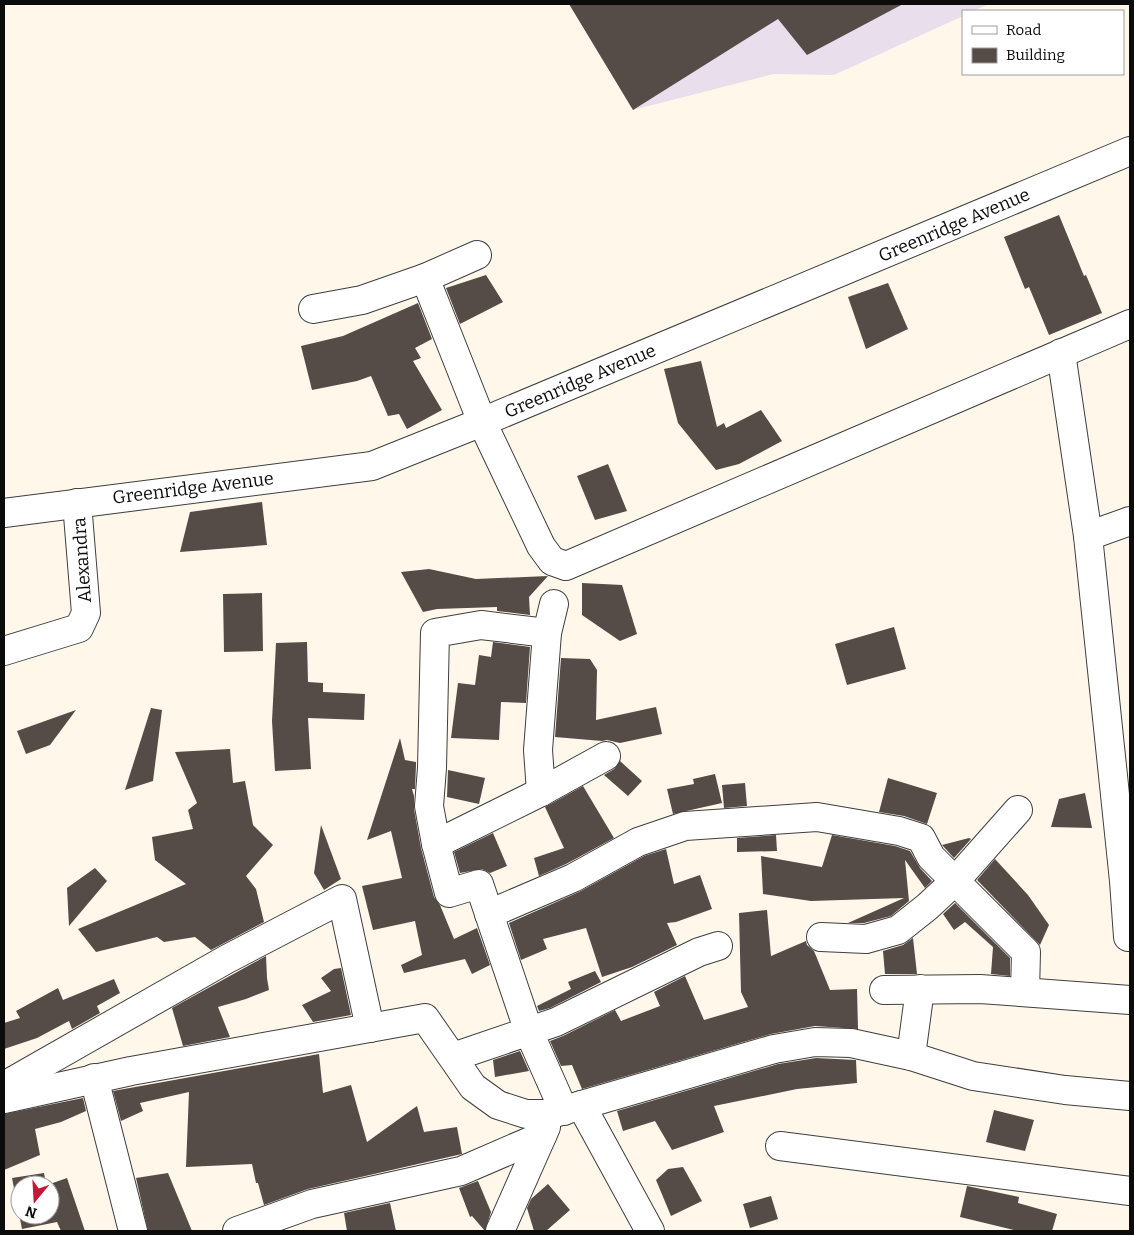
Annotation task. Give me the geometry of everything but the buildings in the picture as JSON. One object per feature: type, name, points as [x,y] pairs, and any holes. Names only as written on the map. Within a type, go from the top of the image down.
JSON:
[{"type":"street","name":"Greenridge Avenue","points":[[4,513],[372,466],[482,422],[1130,151]]},
{"type":"street","points":[[313,309],[362,300],[425,278],[477,255]]},
{"type":"street","points":[[425,278],[482,422],[541,546],[552,561],[566,566],[1130,324]]},
{"type":"street","points":[[1061,353],[1088,536],[1127,881],[1128,937]]},
{"type":"street","name":"Alexandra","points":[[4,651],[79,628],[86,614],[77,503]]},
{"type":"street","points":[[1088,536],[1130,521]]},
{"type":"street","points":[[541,792],[538,750],[547,633],[554,604]]},
{"type":"street","points":[[547,633],[481,625],[435,633],[432,768],[429,806],[436,844],[449,893],[479,884],[560,1117],[650,1231]]},
{"type":"street","points":[[436,844],[541,792],[606,756]]},
{"type":"street","points":[[821,937],[866,939],[898,930],[927,907],[956,880],[1018,810]]},
{"type":"street","points":[[489,914],[573,878],[638,842],[685,826],[756,820],[816,818],[899,831],[920,838],[931,857],[1026,952],[1026,992]]},
{"type":"street","points":[[4,1086],[227,959],[342,899],[370,1028]]},
{"type":"street","points":[[453,1057],[556,1022],[699,952],[718,946]]},
{"type":"street","points":[[911,1056],[920,989]]},
{"type":"street","points":[[884,990],[980,989],[1130,1000]]},
{"type":"street","points":[[4,1099],[94,1078],[425,1018],[473,1087],[498,1105],[526,1114],[560,1117]]},
{"type":"street","points":[[240,1231],[312,1204],[460,1171],[560,1117],[774,1049],[815,1042],[851,1043],[911,1056],[973,1076],[1065,1090],[1130,1096]]},
{"type":"street","points":[[94,1078],[133,1231]]},
{"type":"street","points":[[500,1231],[560,1117]]},
{"type":"street","points":[[780,1146],[1130,1191]]},
{"type":"shaded area","points":[[569,4],[989,4],[975,10],[962,10],[962,16],[834,75],[774,74],[633,110]]}]
